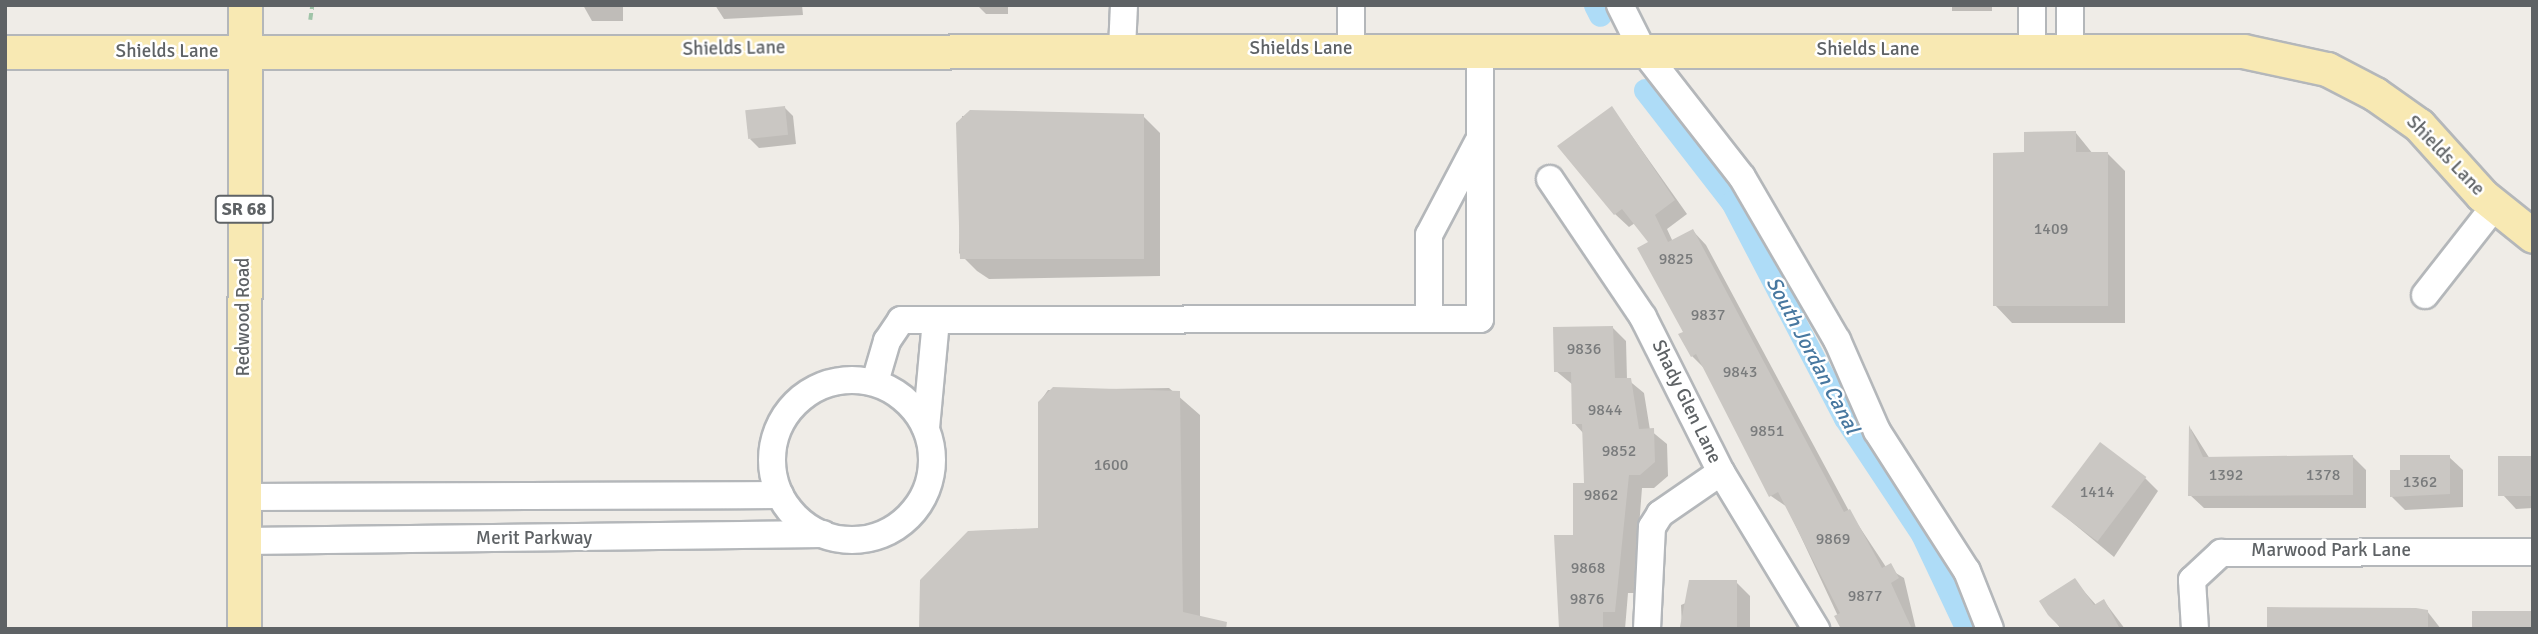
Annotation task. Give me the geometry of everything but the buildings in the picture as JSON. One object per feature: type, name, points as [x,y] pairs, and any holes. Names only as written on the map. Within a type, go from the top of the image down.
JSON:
[{"type":"main road","name":"Redwood Road","points":[[244,629],[245,5]]},
{"type":"main road","name":"Shields Lane","points":[[5,52],[1480,48],[2243,51],[2327,69],[2419,125],[2494,207],[2533,236]]},
{"type":"street","points":[[1122,49],[1124,5]]},
{"type":"street","points":[[1351,5],[1351,49]]},
{"type":"street","points":[[1620,5],[1642,50],[1742,177],[1838,340],[1877,431],[1967,571],[1990,629]]},
{"type":"street","points":[[2032,5],[2032,50]]},
{"type":"street","points":[[2070,5],[2070,50]]},
{"type":"street","points":[[875,383],[887,341],[901,320],[1480,319],[1480,48]]},
{"type":"street","points":[[1429,319],[1429,235],[1480,138]]},
{"type":"street","name":"Shady Glen Lane","points":[[1550,179],[1643,317],[1721,472],[1816,629]]},
{"type":"street","points":[[2424,295],[2494,207]]},
{"type":"street","name":"Merit Parkway","points":[[244,541],[824,534],[867,538],[906,519],[930,482],[926,428],[936,320]]},
{"type":"street","points":[[244,497],[780,495],[772,450],[791,408],[829,383],[875,383],[905,400],[926,428]]},
{"type":"street","points":[[1647,629],[1652,527],[1672,504],[1721,472]]},
{"type":"street","name":"Merit Parkway","points":[[780,495],[798,519],[824,534]]},
{"type":"street","points":[[640,538],[644,496]]},
{"type":"street","name":"Marwood Park Lane","points":[[2195,629],[2192,580],[2221,553],[2533,552]]},
{"type":"path","points":[[310,20],[312,5]]},
{"type":"waterway","name":"South Jordan Canal","points":[[1595,5],[1600,15]]},
{"type":"waterway","name":"South Jordan Canal","points":[[1645,90],[1732,202],[1845,418],[1922,534],[1967,629]]}]
